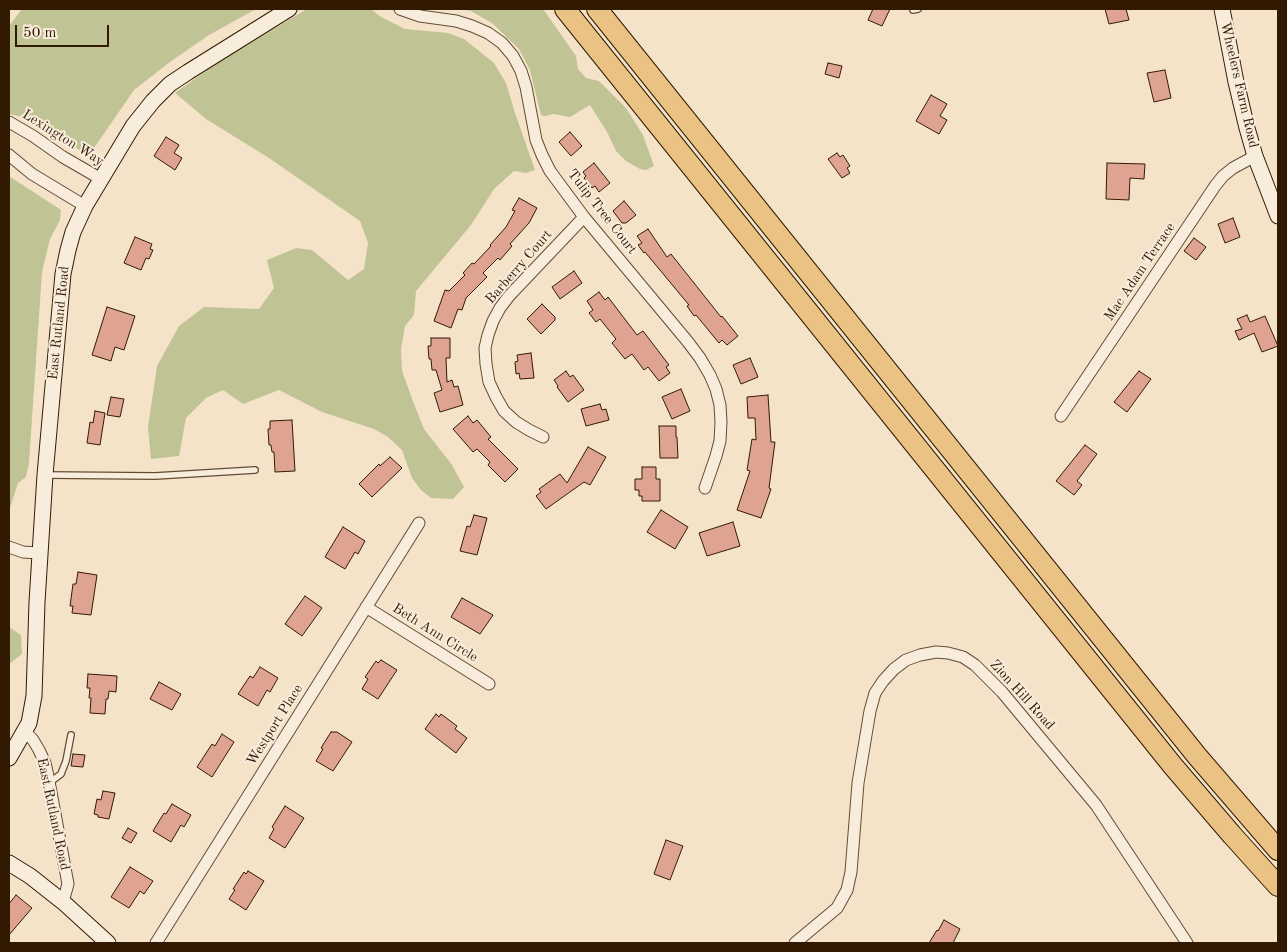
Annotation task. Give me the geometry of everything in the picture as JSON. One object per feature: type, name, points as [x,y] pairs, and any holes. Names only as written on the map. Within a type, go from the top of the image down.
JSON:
[{"type":"highway","points":[[565,9],[1173,766],[1232,836],[1278,886]]},
{"type":"highway","points":[[597,9],[1186,742],[1278,850]]},
{"type":"main road","name":"East Rutland Road","points":[[9,758],[25,731],[31,716],[34,696],[39,553],[45,476],[63,274],[73,232],[85,206],[133,126],[158,95],[188,72],[289,9]]},
{"type":"main road","name":"Wheelers Farm Road","points":[[1222,9],[1241,105],[1255,156],[1278,216]]},
{"type":"main road","points":[[9,863],[30,876],[63,902],[108,943]]},
{"type":"street","name":"Tulip Tree Court","points":[[400,9],[420,16],[456,21],[488,32],[502,43],[513,56],[521,71],[526,87],[536,140],[542,155],[561,186],[584,217],[688,342],[710,375],[720,405],[721,422],[720,440],[712,472],[705,488]]},
{"type":"street","name":"Lexington Way","points":[[9,122],[101,179]]},
{"type":"street","points":[[9,155],[32,174],[85,206]]},
{"type":"street","name":"Mac Adam Terrace","points":[[1061,416],[1215,186],[1233,168],[1255,156]]},
{"type":"street","name":"Barberry Court","points":[[543,437],[516,422],[504,411],[489,382],[485,348],[492,321],[509,296],[584,217]]},
{"type":"street","name":"Westport Place","points":[[156,943],[419,524]]},
{"type":"street","points":[[9,547],[24,552],[39,553]]},
{"type":"street","name":"Beth Ann Circle","points":[[366,607],[489,684]]},
{"type":"street","name":"Zion Hill Road","points":[[795,943],[837,908],[847,890],[851,872],[858,784],[870,711],[875,694],[883,681],[906,660],[936,652],[963,657],[975,665],[1002,692],[1096,805],[1187,943]]},
{"type":"street","name":"East Rutland Road","points":[[25,731],[40,750],[45,763],[68,884],[63,902]]},
{"type":"lane","points":[[45,476],[155,476],[255,470]]},
{"type":"lane","points":[[49,783],[61,774],[66,761],[71,735]]},
{"type":"green space","points":[[22,9],[256,9],[209,35],[134,90],[94,148],[82,152],[45,126],[27,118],[9,114],[9,26]]},
{"type":"green space","points":[[307,9],[371,9],[381,17],[405,29],[448,33],[464,39],[494,63],[506,83],[535,170],[526,173],[514,171],[494,189],[471,225],[416,291],[414,315],[405,326],[401,349],[402,371],[424,429],[452,465],[464,487],[453,499],[431,498],[421,490],[412,478],[402,450],[388,437],[374,429],[322,412],[279,390],[243,404],[223,390],[206,398],[186,418],[179,456],[151,459],[148,427],[157,366],[179,326],[204,307],[259,309],[274,288],[267,260],[296,248],[312,250],[348,280],[364,269],[368,243],[360,221],[269,158],[206,119],[175,93],[217,63]]},
{"type":"green space","points":[[459,9],[543,9],[576,56],[578,69],[586,78],[599,81],[626,108],[643,135],[654,166],[646,170],[640,169],[626,161],[616,151],[607,132],[590,105],[570,117],[554,114],[541,115],[530,70],[519,49],[492,23],[471,11]]},
{"type":"green space","points":[[9,176],[61,210],[60,220],[50,239],[42,272],[29,463],[26,477],[18,483],[9,511]]},
{"type":"green space","points":[[9,627],[21,635],[22,654],[9,664]]},
{"type":"building","points":[[873,9],[890,9],[882,26],[868,20]]},
{"type":"building","points":[[1105,9],[1126,9],[1129,20],[1109,24]]},
{"type":"building","points":[[828,63],[842,66],[839,78],[825,74]]},
{"type":"building","points":[[1165,70],[1171,98],[1154,102],[1147,73]]},
{"type":"building","points":[[931,95],[947,104],[940,116],[947,120],[939,134],[916,121]]},
{"type":"building","points":[[570,132],[582,146],[571,156],[559,142]]},
{"type":"building","points":[[166,137],[179,145],[174,153],[182,158],[175,170],[154,156]]},
{"type":"building","points":[[837,153],[840,157],[843,155],[850,166],[847,168],[850,173],[842,178],[828,159]]},
{"type":"building","points":[[594,163],[610,183],[599,192],[595,186],[592,188],[584,178],[586,176],[583,172]]},
{"type":"building","points":[[1107,163],[1145,164],[1144,179],[1130,178],[1129,200],[1106,199]]},
{"type":"building","points":[[519,198],[537,208],[529,223],[510,244],[512,246],[500,260],[498,258],[483,273],[487,277],[466,298],[462,310],[458,309],[451,328],[434,321],[445,290],[449,291],[465,275],[463,273],[472,263],[474,264],[491,246],[506,227],[515,211],[512,210]]},
{"type":"building","points":[[624,201],[636,215],[626,223],[622,223],[613,211]]},
{"type":"building","points":[[1233,218],[1240,237],[1225,243],[1218,224]]},
{"type":"building","points":[[648,229],[667,257],[671,254],[738,336],[727,345],[722,340],[719,343],[696,315],[694,316],[687,306],[689,305],[638,245],[642,243],[637,236]]},
{"type":"building","points":[[135,237],[152,244],[150,249],[153,250],[149,259],[146,258],[141,270],[124,263]]},
{"type":"building","points":[[1194,238],[1206,247],[1196,260],[1184,251]]},
{"type":"building","points":[[574,271],[582,283],[560,299],[552,287]]},
{"type":"building","points":[[599,292],[605,300],[608,297],[637,335],[643,331],[669,365],[666,367],[670,373],[659,381],[648,367],[644,370],[632,354],[625,359],[612,343],[616,339],[600,319],[596,322],[589,313],[593,310],[587,301]]},
{"type":"building","points":[[542,304],[555,317],[555,320],[541,334],[527,319]]},
{"type":"building","points":[[107,307],[135,316],[124,350],[115,347],[111,361],[92,355]]},
{"type":"building","points":[[1247,315],[1250,322],[1265,316],[1278,346],[1262,352],[1254,333],[1239,340],[1235,331],[1242,329],[1237,319]]},
{"type":"building","points":[[431,338],[450,338],[450,358],[446,358],[447,382],[452,380],[454,387],[458,386],[463,405],[440,412],[434,393],[442,390],[436,370],[432,370],[431,359],[429,359],[428,346],[431,346]]},
{"type":"building","points":[[531,353],[534,378],[520,379],[519,373],[516,374],[515,362],[518,361],[517,355]]},
{"type":"building","points":[[750,358],[758,377],[741,384],[733,365]]},
{"type":"building","points":[[566,371],[570,377],[573,375],[584,390],[568,402],[554,380]]},
{"type":"building","points":[[1139,371],[1151,379],[1127,412],[1114,402]]},
{"type":"building","points":[[681,389],[690,411],[672,419],[662,397]]},
{"type":"building","points":[[768,395],[771,442],[775,442],[769,488],[771,489],[761,518],[737,510],[750,471],[747,470],[752,439],[756,440],[755,418],[748,418],[747,397]]},
{"type":"building","points":[[111,397],[124,399],[120,417],[107,415]]},
{"type":"building","points":[[600,404],[602,410],[606,409],[609,420],[586,426],[581,409]]},
{"type":"building","points":[[95,411],[105,413],[100,445],[87,443],[90,422],[93,423]]},
{"type":"building","points":[[468,416],[473,423],[477,420],[491,437],[488,439],[518,469],[505,482],[488,465],[490,462],[477,449],[473,452],[453,429]]},
{"type":"building","points":[[292,420],[295,471],[275,472],[274,452],[272,452],[271,445],[269,445],[268,429],[270,429],[270,421]]},
{"type":"building","points":[[659,426],[676,426],[678,458],[660,458]]},
{"type":"building","points":[[1085,445],[1097,454],[1077,481],[1082,485],[1074,495],[1056,481]]},
{"type":"building","points":[[588,447],[606,457],[590,485],[584,482],[546,509],[536,496],[541,492],[539,489],[560,474],[567,483]]},
{"type":"building","points":[[390,457],[402,468],[372,497],[359,484],[379,464],[380,466]]},
{"type":"building","points":[[642,467],[656,467],[656,479],[660,479],[660,501],[642,501],[642,496],[639,496],[639,490],[635,490],[635,479],[642,479]]},
{"type":"building","points":[[661,510],[688,527],[675,549],[647,532]]},
{"type":"building","points":[[474,515],[487,518],[477,555],[460,551],[467,526],[470,527]]},
{"type":"building","points":[[733,522],[740,546],[707,556],[699,533]]},
{"type":"building","points":[[343,527],[365,541],[358,554],[355,552],[345,569],[325,557]]},
{"type":"building","points":[[78,572],[97,575],[91,615],[72,613],[73,606],[70,606],[73,584],[76,584]]},
{"type":"building","points":[[305,596],[322,608],[302,636],[285,624]]},
{"type":"building","points":[[462,598],[493,615],[480,634],[451,617]]},
{"type":"building","points":[[381,660],[397,670],[378,699],[362,689],[368,679],[365,677],[376,661],[378,663]]},
{"type":"building","points":[[260,667],[278,678],[270,692],[267,690],[258,706],[238,694],[250,676],[253,678]]},
{"type":"building","points":[[88,674],[117,676],[116,692],[109,691],[108,699],[106,699],[105,714],[90,713],[91,698],[89,698],[90,688],[87,688]]},
{"type":"building","points":[[159,682],[181,694],[172,710],[150,699]]},
{"type":"building","points":[[436,714],[439,717],[441,714],[457,726],[455,729],[467,738],[456,753],[425,729]]},
{"type":"building","points":[[331,732],[337,732],[352,742],[333,771],[316,761],[323,749],[321,748]]},
{"type":"building","points":[[222,734],[234,742],[212,777],[197,767],[212,744],[215,746]]},
{"type":"building","points":[[73,754],[85,755],[83,767],[71,766]]},
{"type":"building","points":[[103,791],[115,793],[109,819],[98,817],[98,815],[94,814],[97,799],[101,800]]},
{"type":"building","points":[[172,804],[191,815],[184,827],[181,825],[171,842],[153,831]]},
{"type":"building","points":[[285,806],[304,818],[285,848],[269,838],[274,829],[272,827]]},
{"type":"building","points":[[128,828],[137,833],[131,843],[122,838]]},
{"type":"building","points":[[666,840],[683,846],[670,880],[654,874]]},
{"type":"building","points":[[130,867],[153,881],[144,894],[140,891],[129,908],[111,897]]},
{"type":"building","points":[[248,871],[264,881],[246,910],[229,899],[244,872],[246,874]]},
{"type":"building","points":[[16,895],[32,908],[9,935],[9,904]]},
{"type":"building","points":[[944,920],[960,929],[953,943],[929,943],[938,931]]}]
